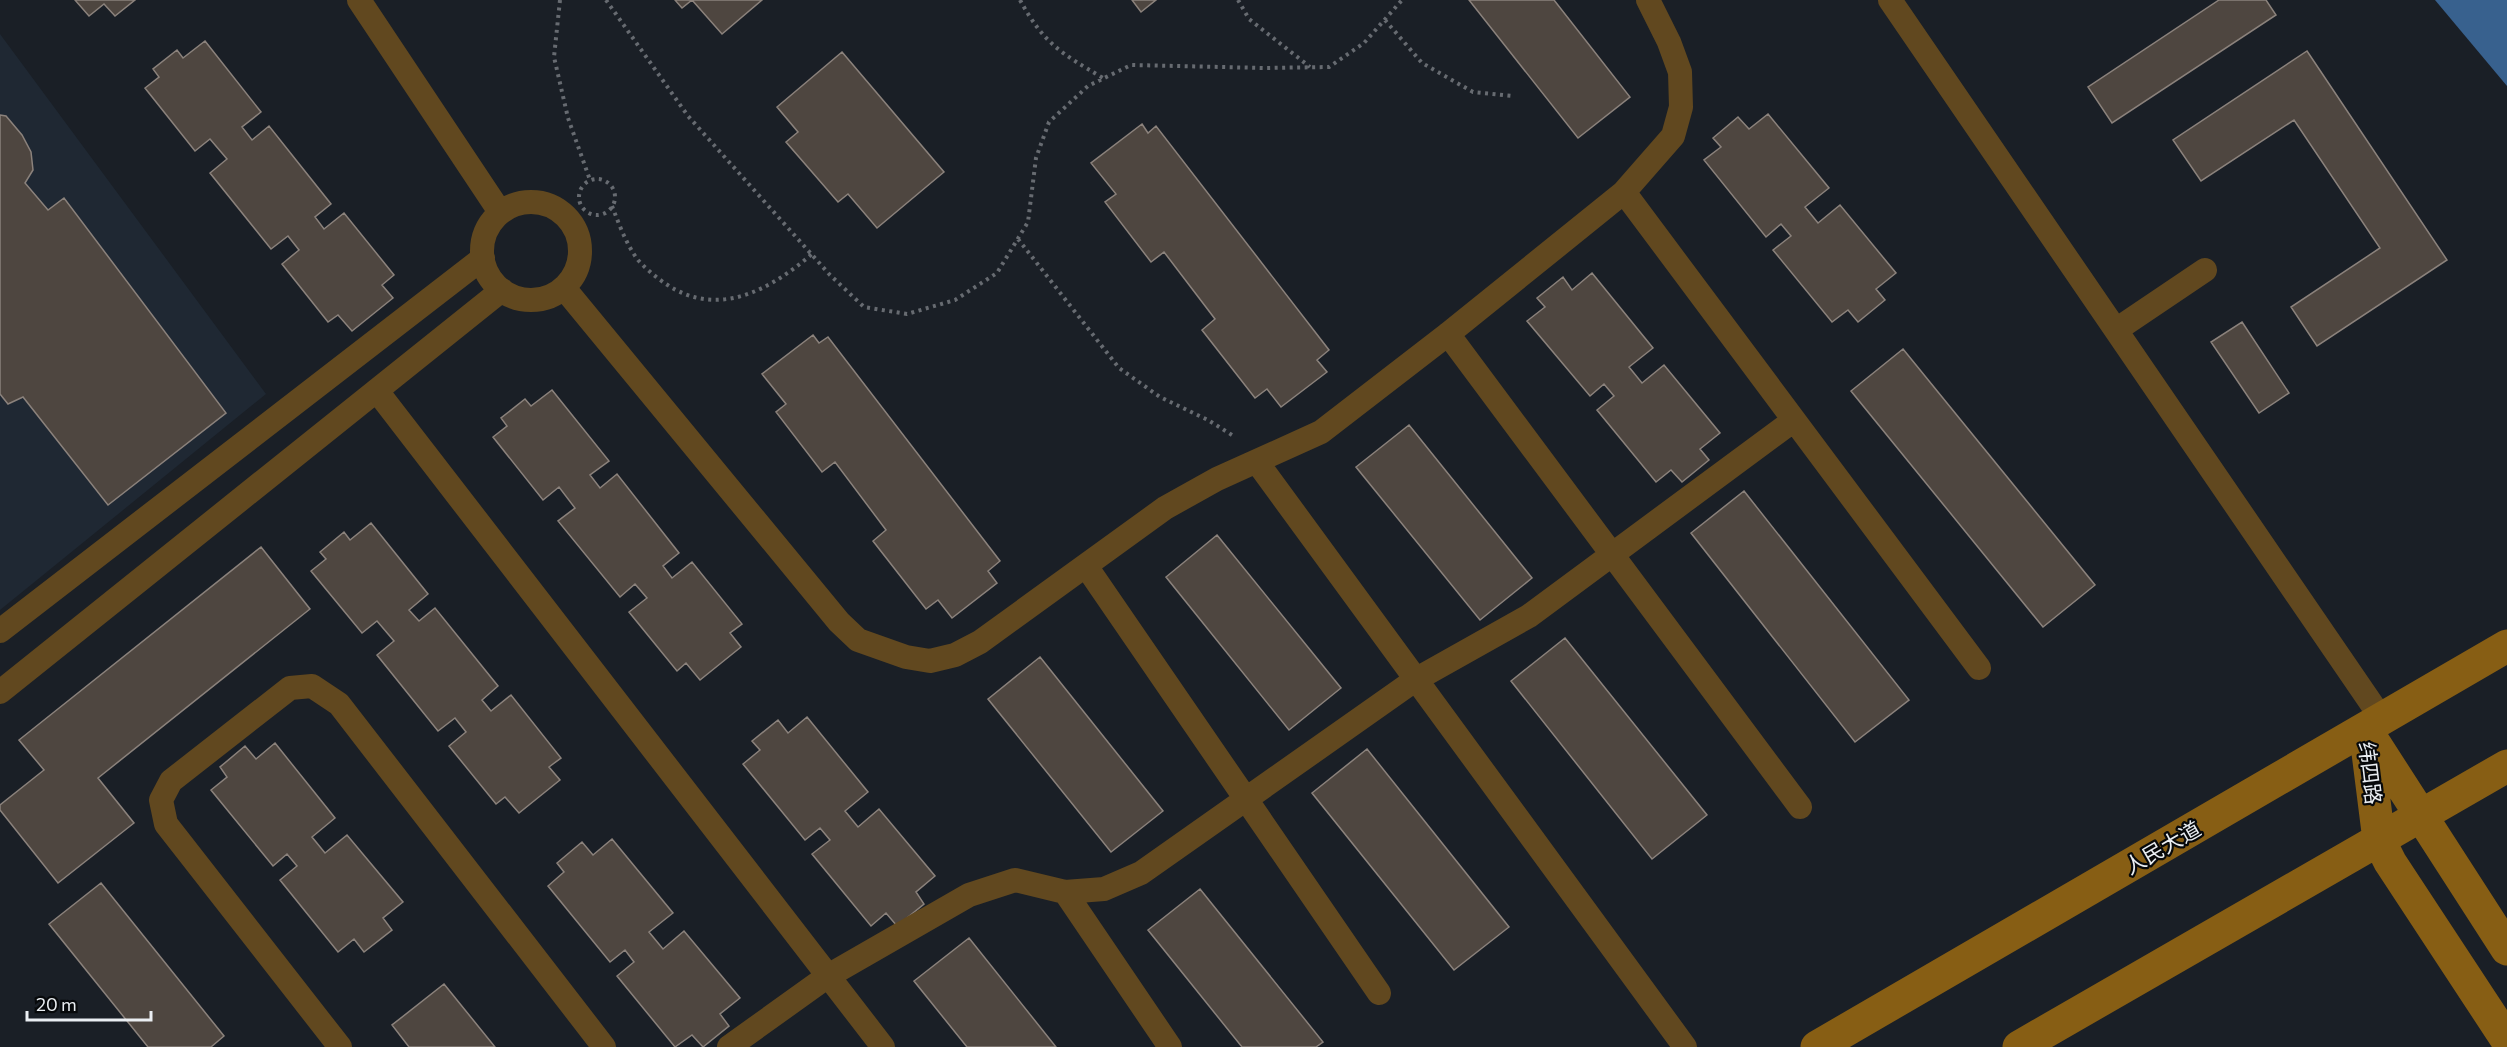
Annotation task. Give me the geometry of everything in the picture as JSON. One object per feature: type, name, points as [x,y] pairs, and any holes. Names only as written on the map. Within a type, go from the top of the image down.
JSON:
[{"type":"street","name":"人民大道","points":[[1817,1047],[2507,646]]},
{"type":"street","name":"纬四路","points":[[2374,724],[2420,816],[2507,949]]},
{"type":"street","name":"纬四路","points":[[2374,724],[2379,840],[2390,862],[2507,1040]]},
{"type":"street","points":[[2019,1047],[2507,766]]},
{"type":"lane","points":[[359,0],[500,212]]},
{"type":"lane","points":[[564,288],[839,621],[858,640],[906,657],[930,661],[955,655],[980,642],[1165,508],[1217,479],[1321,432],[1448,334],[1624,192],[1673,136],[1681,107],[1680,72],[1669,42],[1648,0]]},
{"type":"lane","points":[[1890,0],[2116,330],[2374,724]]},
{"type":"lane","points":[[1624,192],[1979,668]]},
{"type":"lane","points":[[532,201],[549,204],[563,213],[574,226],[580,242],[580,259],[575,274],[564,288],[550,297],[534,300],[516,298],[502,290],[486,270],[483,258],[483,241],[489,225],[500,212],[515,204],[532,201]]},
{"type":"lane","points":[[0,630],[483,258]]},
{"type":"lane","points":[[2116,330],[2205,270]]},
{"type":"lane","points":[[0,692],[502,290]]},
{"type":"lane","points":[[1448,334],[1800,807]]},
{"type":"lane","points":[[377,391],[883,1047]]},
{"type":"lane","points":[[729,1047],[828,976],[969,895],[1015,880],[1065,892],[1104,889],[1141,873],[1415,680],[1529,616],[1794,420]]},
{"type":"lane","points":[[1257,462],[1685,1047]]},
{"type":"lane","points":[[1086,566],[1379,993]]},
{"type":"lane","points":[[340,1047],[166,824],[161,800],[171,781],[290,688],[312,686],[339,704],[603,1047]]},
{"type":"lane","points":[[1065,892],[1170,1047]]},
{"type":"path","points":[[560,0],[554,57],[568,117],[590,180]]},
{"type":"path","points":[[606,0],[688,116],[812,254],[864,307],[907,314],[955,300],[997,273],[1028,222],[1036,158],[1049,122],[1088,86],[1131,65],[1329,67],[1364,43],[1402,0]]},
{"type":"path","points":[[1020,0],[1033,24],[1058,52],[1103,78]]},
{"type":"path","points":[[1238,0],[1249,19],[1310,67]]},
{"type":"path","points":[[1385,20],[1422,63],[1473,92],[1513,96]]},
{"type":"path","points":[[590,180],[601,180],[611,185],[615,195],[612,206],[597,215],[581,206],[579,200],[581,188],[590,180]]},
{"type":"path","points":[[612,206],[622,232],[639,261],[657,278],[681,294],[706,300],[734,299],[764,288],[792,272],[812,254]]},
{"type":"path","points":[[1018,239],[1119,368],[1160,397],[1208,420],[1245,442],[1257,462]]},
{"type":"shaded area","points":[[0,34],[266,394],[0,610]]},
{"type":"water","points":[[2435,0],[2507,0],[2507,86]]},
{"type":"building","points":[[75,0],[135,0],[115,16],[104,4],[89,16]]},
{"type":"building","points":[[675,0],[692,0],[682,8]]},
{"type":"building","points":[[692,0],[762,0],[722,34]]},
{"type":"building","points":[[1132,0],[1156,0],[1141,12]]},
{"type":"building","points":[[1469,0],[1554,0],[1630,97],[1578,138]]},
{"type":"building","points":[[2219,0],[2266,0],[2276,15],[2112,123],[2088,87]]},
{"type":"building","points":[[205,41],[261,112],[242,127],[252,140],[269,126],[331,204],[315,217],[324,229],[344,213],[394,275],[382,285],[393,298],[352,331],[338,315],[328,322],[282,264],[299,250],[288,236],[271,249],[210,173],[227,159],[210,139],[195,151],[145,88],[159,77],[153,69],[177,50],[183,58]]},
{"type":"building","points":[[2307,51],[2447,260],[2317,346],[2291,307],[2380,248],[2294,120],[2201,181],[2173,140]]},
{"type":"building","points":[[842,52],[944,172],[877,228],[848,194],[838,202],[786,142],[798,132],[777,107]]},
{"type":"building","points":[[1768,114],[1829,188],[1805,207],[1818,223],[1840,205],[1896,273],[1876,289],[1885,300],[1858,322],[1848,310],[1832,322],[1773,250],[1791,236],[1781,224],[1766,237],[1704,160],[1721,147],[1713,138],[1738,117],[1749,129]]},
{"type":"building","points":[[0,115],[6,116],[22,135],[31,152],[33,170],[25,183],[48,210],[64,198],[226,413],[108,505],[23,397],[8,404],[0,394]]},
{"type":"building","points":[[1142,124],[1148,133],[1156,126],[1329,350],[1317,360],[1327,372],[1281,407],[1267,389],[1255,398],[1202,330],[1215,319],[1164,252],[1151,262],[1105,202],[1116,194],[1091,163]]},
{"type":"building","points":[[1592,273],[1653,348],[1629,367],[1642,383],[1664,365],[1720,433],[1700,449],[1709,460],[1682,482],[1671,470],[1656,482],[1597,410],[1614,396],[1604,384],[1590,396],[1527,321],[1545,307],[1537,298],[1563,277],[1572,290]]},
{"type":"building","points":[[2242,322],[2289,393],[2259,413],[2211,342]]},
{"type":"building","points":[[813,335],[819,343],[828,337],[1000,561],[988,571],[997,583],[952,618],[938,600],[926,609],[873,541],[886,530],[835,462],[822,472],[776,412],[786,404],[762,374]]},
{"type":"building","points":[[1903,349],[2095,585],[2043,627],[1851,391]]},
{"type":"building","points":[[552,390],[609,461],[590,475],[600,488],[617,474],[679,553],[663,566],[672,578],[692,562],[742,624],[730,633],[741,647],[700,680],[686,663],[677,671],[629,612],[647,598],[635,584],[620,597],[558,521],[575,508],[559,487],[543,500],[493,437],[507,426],[501,418],[525,399],[531,406]]},
{"type":"building","points":[[1409,425],[1532,578],[1480,620],[1356,467]]},
{"type":"building","points":[[1744,491],[1909,700],[1855,742],[1691,533]]},
{"type":"building","points":[[371,523],[428,594],[409,610],[419,621],[435,608],[498,686],[482,700],[491,711],[511,695],[561,758],[549,767],[560,780],[519,813],[505,797],[496,804],[449,746],[466,732],[455,718],[438,731],[377,655],[394,641],[377,621],[362,633],[311,571],[326,559],[320,552],[344,532],[350,540]]},
{"type":"building","points":[[1217,535],[1341,688],[1289,730],[1166,577]]},
{"type":"building","points":[[261,547],[310,609],[98,778],[134,823],[58,883],[0,810],[0,805],[44,770],[19,740]]},
{"type":"building","points":[[1565,638],[1707,815],[1652,859],[1511,681]]},
{"type":"building","points":[[1040,657],[1163,811],[1111,852],[988,699]]},
{"type":"building","points":[[807,717],[868,792],[845,811],[858,827],[879,809],[935,876],[916,892],[924,904],[897,926],[886,913],[871,926],[812,854],[830,840],[820,828],[805,840],[743,764],[760,750],[752,741],[778,720],[788,733]]},
{"type":"building","points":[[275,743],[335,818],[312,837],[325,853],[347,835],[403,902],[383,918],[392,930],[364,952],[354,939],[338,952],[280,880],[297,866],[287,854],[273,866],[211,790],[227,777],[220,767],[245,746],[256,759]]},
{"type":"building","points":[[1367,749],[1509,927],[1454,970],[1312,793]]},
{"type":"building","points":[[612,839],[673,913],[649,932],[663,949],[684,931],[740,998],[720,1014],[729,1026],[703,1047],[692,1035],[675,1047],[617,976],[634,962],[625,950],[610,962],[548,886],[564,872],[557,863],[582,842],[593,855]]},
{"type":"building","points":[[101,883],[224,1036],[211,1047],[148,1047],[49,924]]},
{"type":"building","points":[[1200,889],[1323,1042],[1316,1047],[1242,1047],[1148,930]]},
{"type":"building","points":[[969,938],[1056,1047],[967,1047],[914,981]]},
{"type":"building","points":[[444,984],[495,1047],[409,1047],[392,1025]]}]
